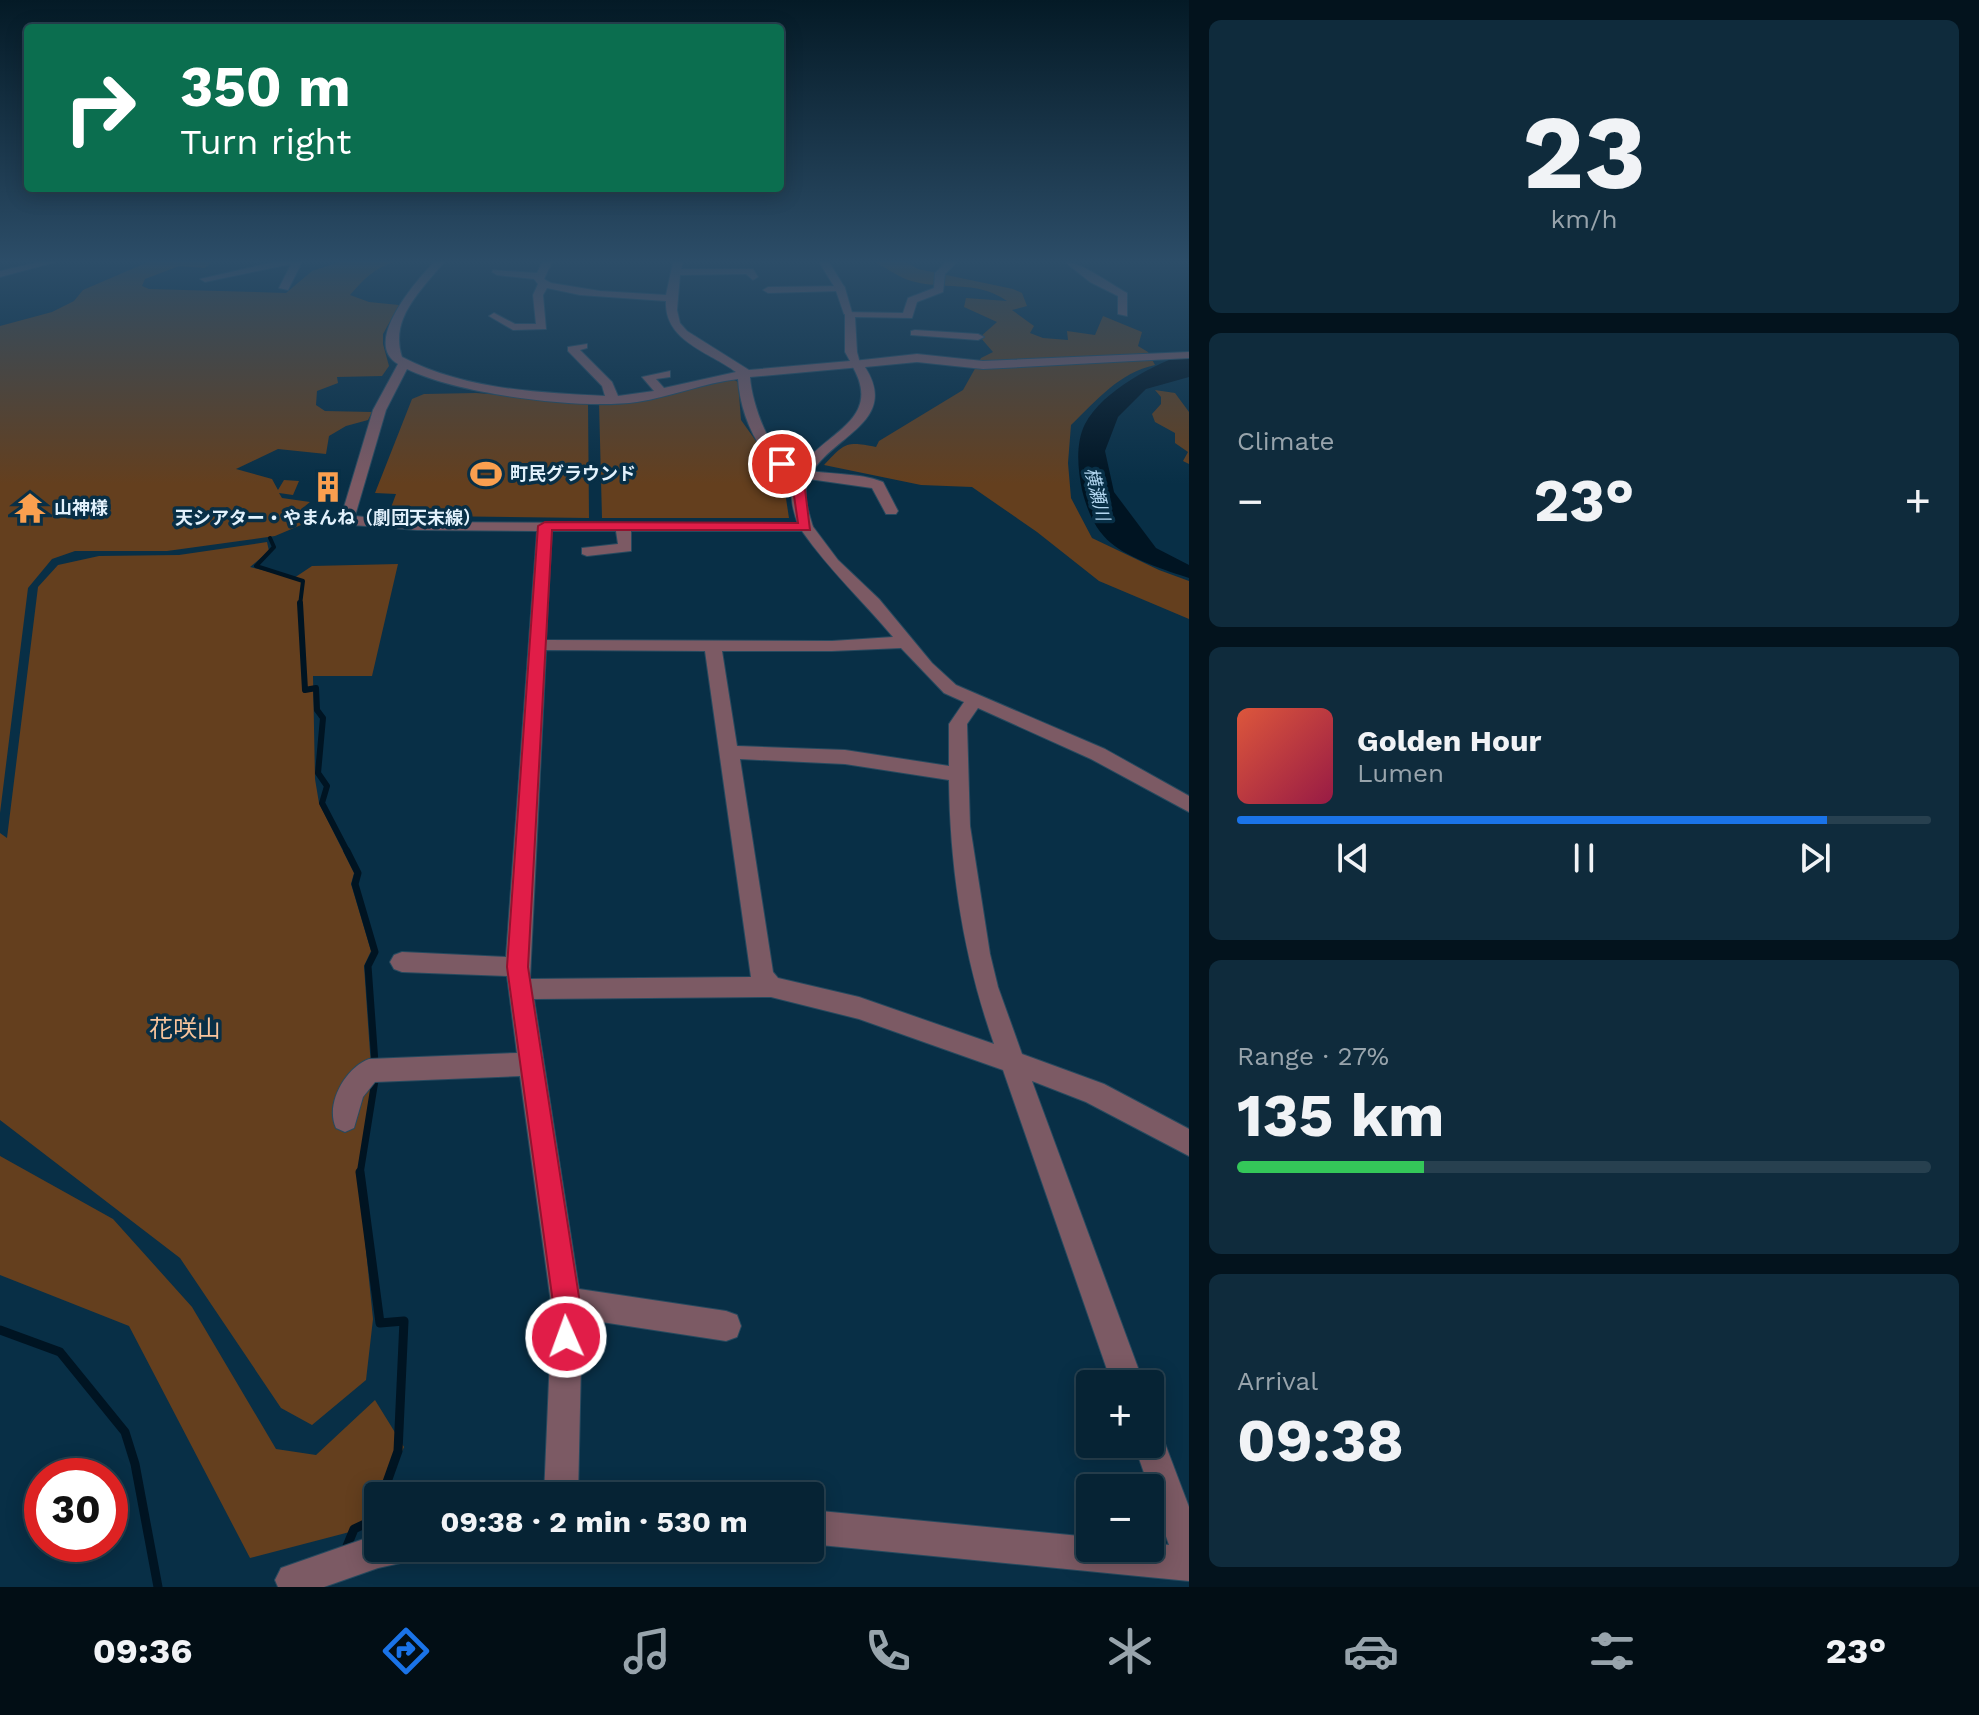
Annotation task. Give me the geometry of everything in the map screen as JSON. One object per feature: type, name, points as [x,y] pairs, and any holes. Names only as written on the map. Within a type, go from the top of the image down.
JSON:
[{"type":"street","points":[[391,336],[394,354],[404,365],[454,382],[613,400],[662,393],[703,381],[744,374],[917,358],[993,365],[1189,355]]},
{"type":"street","points":[[684,336],[688,341],[735,365],[744,374],[746,406],[754,427],[782,464],[803,476],[865,480],[878,485],[891,511]]},
{"type":"street","points":[[850,336],[851,352],[870,390],[866,407],[803,476],[800,499],[806,527],[823,553],[876,605],[937,679],[973,702],[1098,754],[1189,805]]},
{"type":"street","points":[[915,336],[917,358]]},
{"type":"street","points":[[963,336],[978,337]]},
{"type":"street","points":[[583,346],[572,349],[608,385],[613,400]]},
{"type":"street","points":[[404,365],[392,378],[379,416],[348,509],[348,517],[352,521],[417,526],[806,527]]},
{"type":"street","points":[[662,393],[648,377],[666,374]]},
{"type":"street","points":[[587,551],[626,548],[623,525]]},
{"type":"street","points":[[545,526],[519,978],[566,1302],[561,1482]]},
{"type":"street","points":[[538,645],[832,646],[904,642]]},
{"type":"street","points":[[713,646],[762,975],[771,987]]},
{"type":"street","points":[[973,702],[958,724],[960,826],[978,954],[986,987],[1123,1370]]},
{"type":"street","points":[[729,752],[845,757],[959,775]]},
{"type":"street","points":[[402,962],[519,978],[771,987],[804,993],[859,1008],[1095,1093],[1189,1143]]},
{"type":"street","points":[[345,1119],[351,1091],[369,1071],[530,1064]]},
{"type":"street","points":[[566,1302],[726,1326]]},
{"type":"street","points":[[1155,1458],[1189,1554]]},
{"type":"street","points":[[824,1528],[1189,1564]]},
{"type":"street","points":[[293,1580],[364,1556]]},
{"type":"green space","points":[[0,336],[383,336],[389,366],[382,376],[337,377],[338,383],[317,391],[316,405],[325,411],[372,412],[368,420],[346,426],[329,436],[326,454],[278,449],[236,469],[272,479],[278,490],[284,480],[299,481],[293,495],[279,493],[282,498],[310,502],[294,515],[301,525],[275,536],[167,551],[75,551],[52,559],[28,588],[0,813]]},
{"type":"green space","points":[[1038,336],[1068,340],[1068,336],[1141,336],[1138,346],[1148,352],[1155,365],[1120,381],[1071,425],[1068,463],[1071,498],[1092,538],[1189,581],[1189,619],[1099,581],[1037,532],[972,487],[921,485],[824,465],[837,452],[852,444],[876,447],[879,441],[963,390],[981,358],[993,352],[980,337]]},
{"type":"green space","name":"町民グラウンド","points":[[730,378],[738,382],[741,420],[783,479],[789,518],[602,518],[599,402]]},
{"type":"green space","points":[[1155,390],[1175,393],[1189,412],[1189,464],[1183,461],[1188,452],[1175,443],[1175,433],[1155,422],[1152,414],[1161,404],[1161,397]]},
{"type":"green space","name":"町民グラウンド","points":[[476,393],[588,402],[589,518],[389,513],[396,494],[375,493],[412,399],[424,394]]},
{"type":"green space","name":"花咲山","points":[[267,542],[269,551],[250,567],[294,578],[312,566],[398,564],[372,676],[313,676],[315,779],[319,803],[354,873],[351,884],[371,951],[364,966],[372,1081],[358,1172],[373,1319],[366,1380],[312,1425],[281,1408],[180,1258],[0,1120],[0,833],[7,838],[38,587],[58,565],[99,556],[179,555]]},
{"type":"green space","points":[[0,1156],[113,1219],[192,1307],[276,1449],[316,1455],[375,1400],[404,1447],[387,1482],[364,1482],[364,1528],[250,1558],[129,1326],[0,1275]]},
{"type":"water","name":"横瀬川","points":[[1189,352],[1189,377],[1146,389],[1118,417],[1105,451],[1114,492],[1156,548],[1189,565],[1189,578],[1137,559],[1105,538],[1086,505],[1078,457],[1085,424],[1104,400],[1146,371]]},
{"type":"waterway","points":[[270,538],[274,547],[256,566],[303,581],[300,604]]},
{"type":"waterway","points":[[300,604],[305,690],[316,688],[317,710],[323,718],[318,773],[327,786],[322,803],[348,853]]},
{"type":"waterway","points":[[348,853],[358,873],[355,884],[375,952],[368,966],[375,1063]]},
{"type":"waterway","points":[[360,1173],[376,1074]]},
{"type":"waterway","points":[[360,1173],[380,1323],[404,1321],[398,1451],[387,1482]]},
{"type":"waterway","points":[[0,1330],[60,1352],[125,1432],[135,1464],[158,1587]]},
{"type":"waterway","points":[[345,1551],[354,1529],[364,1524]]},
{"type":"place","name":"町民グラウンド","points":[[486,474]]},
{"type":"place","name":"天シアター・やまんね（劇団天末線）","points":[[328,487]]},
{"type":"place","name":"山神様","points":[[30,508]]},
{"type":"route","points":[[566,1337],[567,1310],[517,967],[545,526],[806,527],[800,508],[802,478],[782,464]]}]
